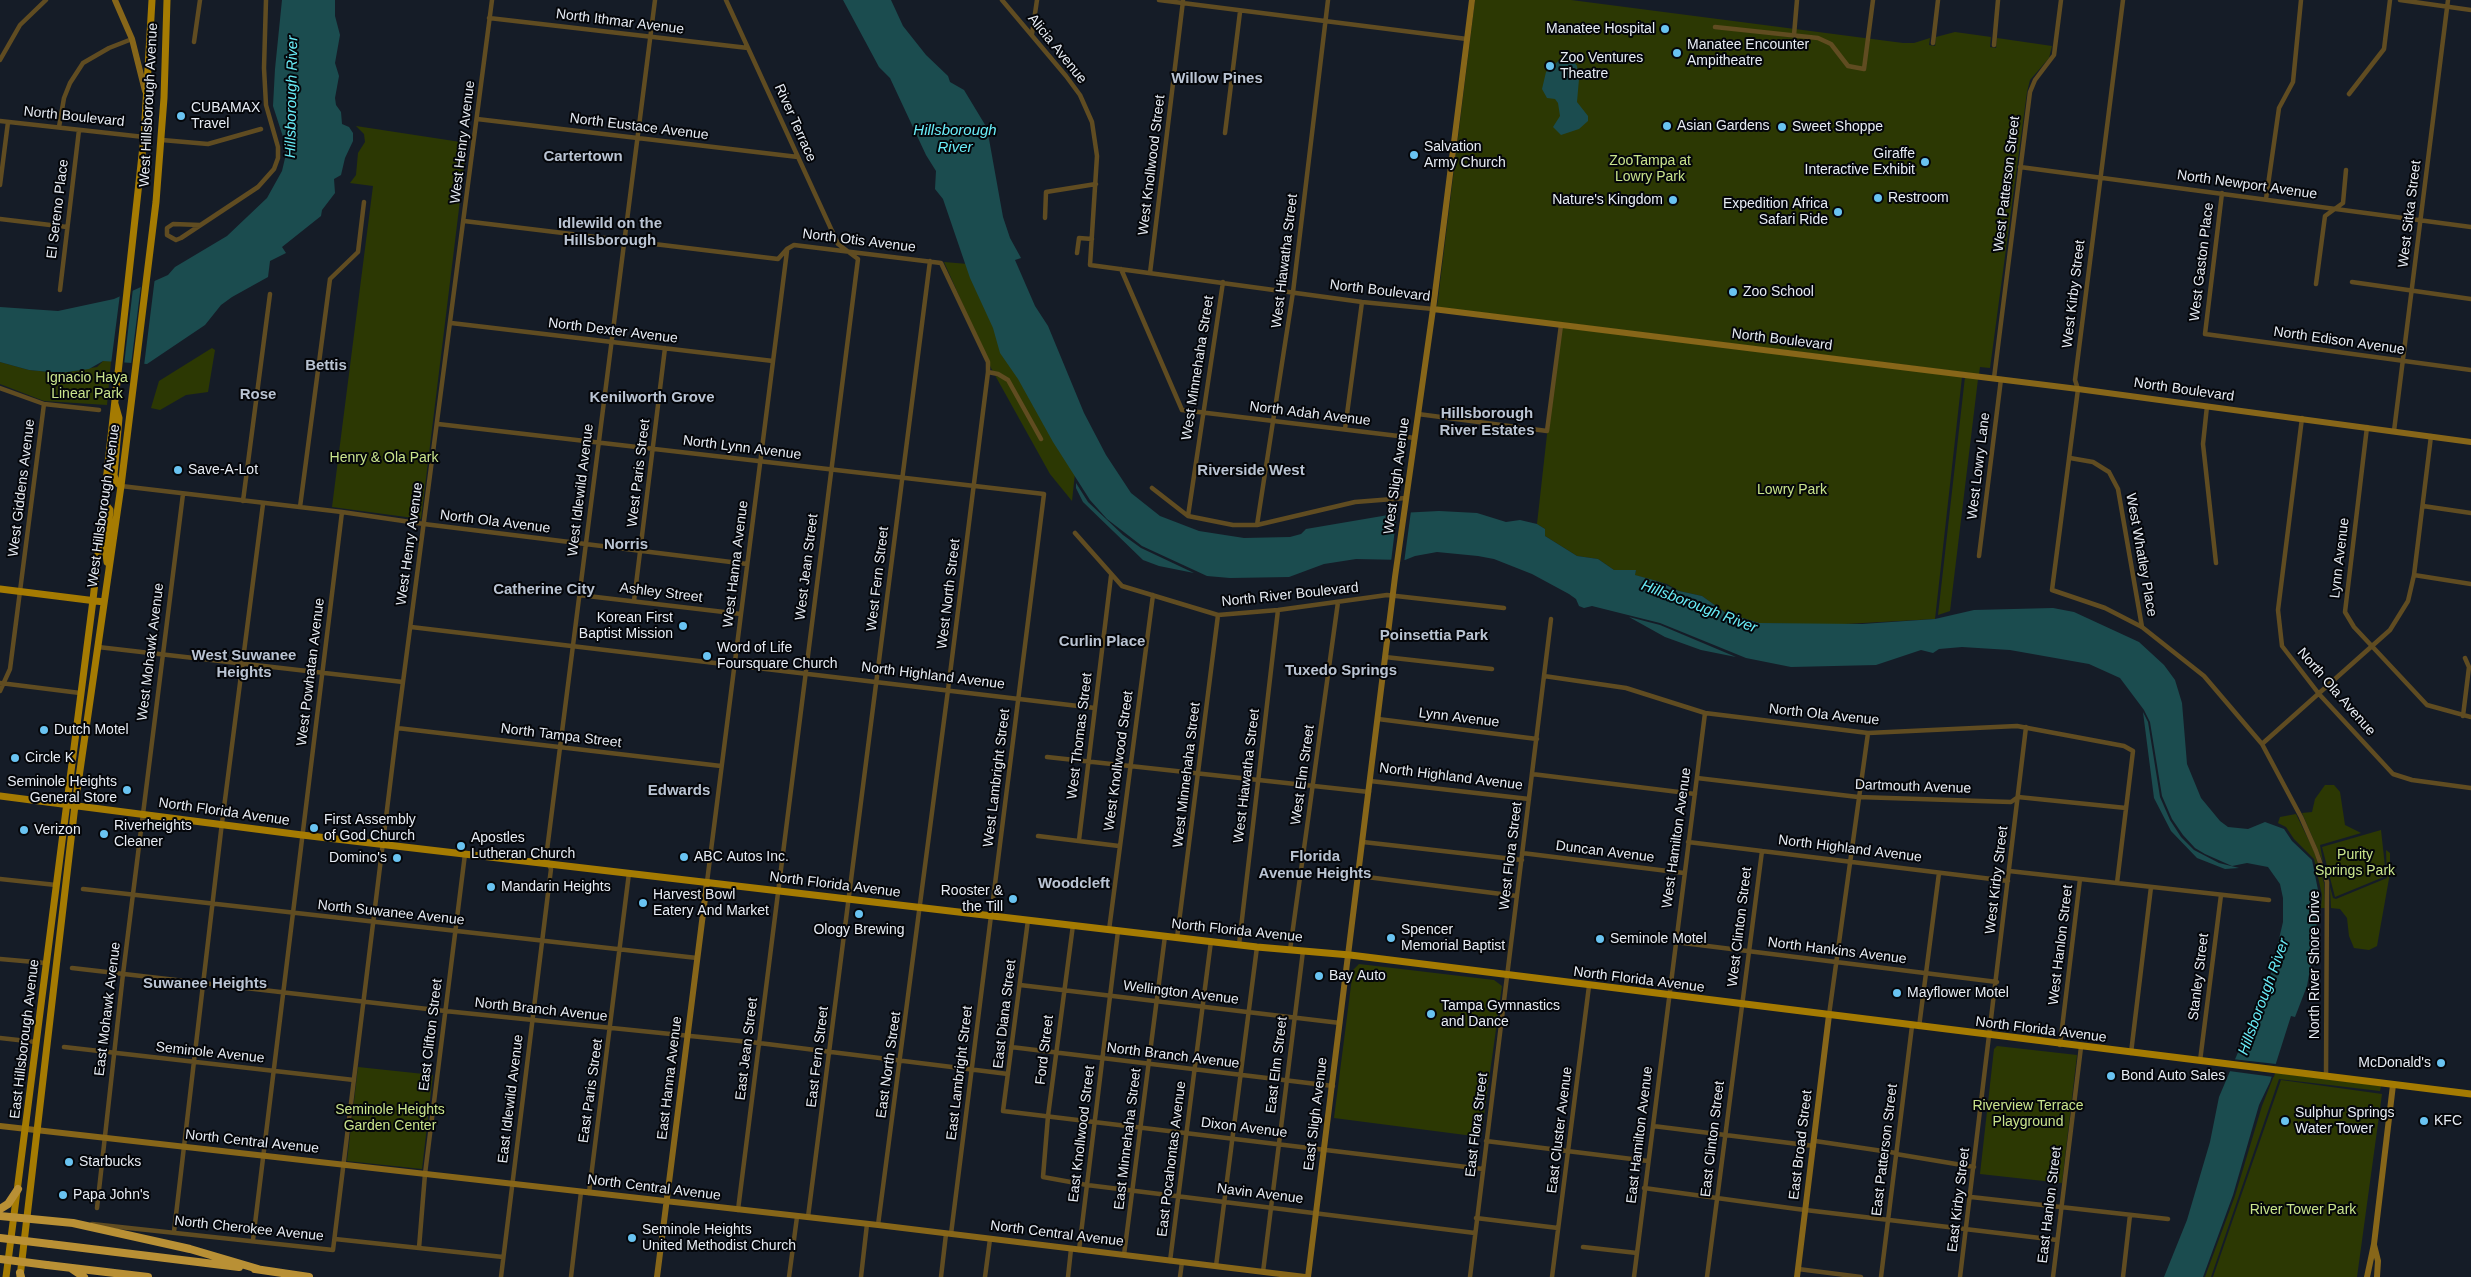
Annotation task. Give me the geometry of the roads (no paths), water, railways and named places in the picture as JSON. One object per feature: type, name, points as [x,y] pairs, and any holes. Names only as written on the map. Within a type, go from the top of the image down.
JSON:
[{"type":"highway","points":[[0,1209],[8,1204],[18,1189]]},
{"type":"highway","points":[[0,1216],[73,1223],[190,1249],[258,1269]]},
{"type":"highway","points":[[0,1238],[258,1269],[309,1277]]},
{"type":"highway","points":[[0,1259],[148,1277]]},
{"type":"highway","points":[[71,1268],[84,1277]]},
{"type":"main road","name":"West Hillsborough Avenue","points":[[66,804],[93,600],[116,376],[148,102],[152,0]]},
{"type":"main road","name":"West Hillsborough Avenue","points":[[76,806],[148,265],[162,140],[167,0]]},
{"type":"main road","points":[[114,400],[119,418],[114,475],[120,486]]},
{"type":"main road","points":[[103,501],[110,510],[106,554],[108,570]]},
{"type":"main road","points":[[0,590],[104,602]]},
{"type":"main road","points":[[86,650],[91,653],[96,662]]},
{"type":"main road","name":"North Florida Avenue","points":[[0,796],[143,813],[222,826],[1177,938],[1350,955],[2060,1045],[2471,1094]]},
{"type":"main road","name":"East Hillsborough Avenue","points":[[6,1277],[66,804]]},
{"type":"main road","name":"East Hillsborough Avenue","points":[[20,1276],[76,806]]},
{"type":"street","points":[[0,60],[20,25],[46,0]]},
{"type":"street","points":[[116,0],[132,39],[148,102]]},
{"type":"street","points":[[194,42],[200,0]]},
{"type":"street","points":[[200,226],[173,224],[167,228],[167,235],[176,240],[200,226],[258,187],[274,169],[278,158],[278,147],[266,105],[264,68],[266,0]]},
{"type":"street","name":"West Henry Avenue","points":[[335,1239],[397,728],[492,0]]},
{"type":"street","name":"West Idlewild Avenue","points":[[548,864],[546,858],[656,0]]},
{"type":"street","name":"River Terrace","points":[[726,0],[838,244],[848,251]]},
{"type":"street","name":"Alicia Avenue","points":[[1002,0],[1032,34],[1080,95],[1092,122],[1097,156],[1090,265]]},
{"type":"street","points":[[1032,34],[1037,0]]},
{"type":"street","points":[[1159,0],[1183,2],[1240,12],[1467,39]]},
{"type":"street","name":"West Hiawatha Street","points":[[1257,525],[1293,292],[1328,0]]},
{"type":"street","name":"West Sligh Avenue","points":[[1350,955],[1395,577],[1433,309],[1472,0]]},
{"type":"street","points":[[1794,35],[1797,0]]},
{"type":"street","points":[[1715,27],[1818,38],[1831,44],[1848,66],[1864,69],[1873,0]]},
{"type":"street","points":[[1933,43],[1938,0]]},
{"type":"street","points":[[1994,45],[1998,0]]},
{"type":"street","name":"West Patterson Street","points":[[1997,379],[2030,92],[2035,80],[2054,54],[2061,0]]},
{"type":"street","name":"West Kirby Street","points":[[2052,590],[2078,389],[2075,380],[2123,0]]},
{"type":"street","points":[[2266,199],[2279,108],[2293,82],[2302,0]]},
{"type":"street","points":[[2349,94],[2384,49],[2390,0]]},
{"type":"street","points":[[2400,0],[2471,10]]},
{"type":"street","name":"West Sitka Street","points":[[2394,431],[2448,0]]},
{"type":"street","name":"West Knollwood Street","points":[[1150,273],[1183,2]]},
{"type":"street","points":[[1225,133],[1240,12]]},
{"type":"street","name":"North Ithmar Avenue","points":[[489,18],[748,48]]},
{"type":"street","points":[[59,127],[64,98],[70,83],[83,63],[109,48],[132,39]]},
{"type":"street","name":"North Eustace Avenue","points":[[477,119],[798,157]]},
{"type":"street","name":"North Boulevard","points":[[0,121],[144,137]]},
{"type":"street","points":[[0,185],[8,122]]},
{"type":"street","points":[[162,140],[208,144],[261,129]]},
{"type":"street","name":"El Sereno Place","points":[[60,290],[79,130]]},
{"type":"street","name":"North Newport Avenue","points":[[2020,167],[2471,227]]},
{"type":"street","points":[[2316,284],[2325,216],[2343,203],[2346,170]]},
{"type":"street","points":[[1045,218],[1046,192],[1096,184]]},
{"type":"street","name":"West Gaston Place","points":[[2205,334],[2222,193]]},
{"type":"street","points":[[300,508],[330,279],[358,252],[364,202]]},
{"type":"street","points":[[0,219],[67,227]]},
{"type":"street","name":"North Otis Avenue","points":[[464,221],[778,259],[787,248],[794,245],[930,261]]},
{"type":"street","points":[[1077,253],[1078,238],[1092,239]]},
{"type":"street","name":"West Hanna Avenue","points":[[707,882],[787,248]]},
{"type":"street","name":"West Jean Street","points":[[778,890],[858,259],[848,251]]},
{"type":"street","points":[[930,261],[940,263],[982,348],[988,362],[988,372],[998,374],[1008,380],[1041,439]]},
{"type":"street","name":"West Fern Street","points":[[849,899],[930,261]]},
{"type":"street","name":"North Boulevard","points":[[1090,265],[1362,302],[1433,309],[2078,389],[2471,442]]},
{"type":"street","points":[[1122,269],[1182,410],[1202,412]]},
{"type":"street","name":"West Minnehaha Street","points":[[1188,516],[1202,412],[1223,282]]},
{"type":"street","points":[[2352,282],[2471,299]]},
{"type":"street","points":[[243,502],[270,294]]},
{"type":"street","points":[[1344,429],[1362,302]]},
{"type":"street","name":"North Dexter Avenue","points":[[451,323],[773,361]]},
{"type":"street","points":[[1418,414],[1547,431],[1561,325]]},
{"type":"street","name":"North Edison Avenue","points":[[2205,334],[2471,370]]},
{"type":"street","name":"West Paris Street","points":[[634,601],[665,348]]},
{"type":"street","name":"West North Street","points":[[920,907],[988,372]]},
{"type":"street","name":"West Lowry Lane","points":[[1979,556],[1997,379]]},
{"type":"street","points":[[0,388],[44,404],[99,410]]},
{"type":"street","name":"West Giddens Avenue","points":[[0,691],[10,669],[44,404]]},
{"type":"street","points":[[2207,406],[2203,444],[2216,563]]},
{"type":"street","name":"North Adah Avenue","points":[[1202,412],[1415,438]]},
{"type":"street","name":"North Ola Avenue","points":[[2302,418],[2278,610],[2282,646],[2319,694],[2393,774],[2412,780],[2471,788]]},
{"type":"street","name":"North Lynn Avenue","points":[[438,424],[973,488],[1044,494]]},
{"type":"street","name":"Lynn Avenue","points":[[2367,427],[2345,612],[2354,627],[2427,705],[2471,717]]},
{"type":"street","points":[[2262,744],[2390,630],[2408,601],[2414,575],[2431,436]]},
{"type":"street","name":"West Whatley Place","points":[[2070,458],[2093,462],[2109,472],[2118,489],[2142,627]]},
{"type":"street","name":"North Ola Avenue","points":[[120,486],[243,502],[342,512],[747,564]]},
{"type":"street","points":[[1152,488],[1188,516],[1233,525],[1257,525],[1355,502],[1406,500]]},
{"type":"street","name":"West Mohawk Avenue","points":[[143,813],[183,494]]},
{"type":"street","name":"West Lambright Street","points":[[991,916],[1044,494]]},
{"type":"street","points":[[174,1232],[212,904],[263,504]]},
{"type":"street","points":[[2422,506],[2471,513]]},
{"type":"street","name":"West Powhatan Avenue","points":[[253,1240],[342,512]]},
{"type":"street","name":"North River Boulevard","points":[[1075,533],[1111,576],[1122,586],[1218,615],[1278,610],[1393,595],[1504,608]]},
{"type":"street","points":[[2414,575],[2471,584]]},
{"type":"street","name":"West Thomas Street","points":[[1079,840],[1111,576]]},
{"type":"street","name":"North River Shore Drive","points":[[2052,590],[2105,608],[2142,627],[2204,676],[2262,744],[2309,834],[2327,882],[2326,1077]]},
{"type":"street","name":"Ashley Street","points":[[580,595],[741,614]]},
{"type":"street","name":"West Knollwood Street","points":[[1109,930],[1153,595]]},
{"type":"street","name":"West Elm Street","points":[[1290,950],[1338,602]]},
{"type":"street","name":"West Hiawatha Street","points":[[1239,945],[1278,610]]},
{"type":"street","name":"West Minnehaha Street","points":[[1177,938],[1218,615]]},
{"type":"street","name":"West Flora Street","points":[[1507,976],[1551,619]]},
{"type":"street","name":"North Highland Avenue","points":[[411,626],[1095,708]]},
{"type":"street","points":[[98,647],[403,682]]},
{"type":"street","points":[[1385,657],[1492,669]]},
{"type":"street","points":[[2462,716],[2469,668],[2465,658]]},
{"type":"street","name":"North Ola Avenue","points":[[1544,676],[1626,688],[1705,713],[1868,733],[2026,727],[2124,746],[2133,751],[2126,808]]},
{"type":"street","points":[[2,684],[80,693]]},
{"type":"street","name":"West Hamilton Avenue","points":[[1668,996],[1705,713]]},
{"type":"street","name":"Lynn Avenue","points":[[1378,719],[1536,739]]},
{"type":"street","name":"West Kirby Street","points":[[1990,1036],[2026,727]]},
{"type":"street","name":"North Tampa Street","points":[[397,728],[721,766]]},
{"type":"street","points":[[1829,1015],[1868,733]]},
{"type":"street","name":"North Highland Avenue","points":[[1047,757],[1369,792]]},
{"type":"street","name":"North Highland Avenue","points":[[1532,774],[1694,794]]},
{"type":"street","name":"Dartmouth Avenue","points":[[1697,778],[1858,797],[2011,802],[2018,797],[2126,808]]},
{"type":"street","name":"North Highland Avenue","points":[[1370,781],[1529,799]]},
{"type":"street","points":[[2117,883],[2126,808]]},
{"type":"street","name":"East Mohawk Avenue","points":[[97,1208],[143,813]]},
{"type":"street","points":[[1038,836],[1119,846]]},
{"type":"street","points":[[1363,842],[1522,860]]},
{"type":"street","name":"North Highland Avenue","points":[[1688,842],[2008,881]]},
{"type":"street","name":"West Clinton Street","points":[[1742,1004],[1762,852]]},
{"type":"street","name":"Duncan Avenue","points":[[1522,853],[1684,873]]},
{"type":"street","name":"East Clifton Street","points":[[419,1248],[424,1174],[465,854]]},
{"type":"street","name":"East Idlewild Avenue","points":[[501,1277],[543,941],[550,870],[548,864]]},
{"type":"street","points":[[2009,871],[2269,900]]},
{"type":"street","name":"East Paris Street","points":[[589,1193],[629,873]]},
{"type":"street","points":[[1916,1026],[1926,973],[1940,873]]},
{"type":"street","points":[[1359,876],[1517,896]]},
{"type":"street","points":[[0,879],[56,885]]},
{"type":"street","name":"West Hanlon Street","points":[[2060,1045],[2080,879]]},
{"type":"street","name":"East Hanna Avenue","points":[[657,1277],[707,882]]},
{"type":"street","points":[[2131,1053],[2151,887]]},
{"type":"street","name":"North Suwanee Avenue","points":[[83,889],[697,958]]},
{"type":"street","name":"East Jean Street","points":[[738,1210],[778,890]]},
{"type":"street","name":"Stanley Street","points":[[2200,1062],[2221,895]]},
{"type":"street","name":"East Fern Street","points":[[808,1217],[849,899]]},
{"type":"street","name":"East North Street","points":[[878,1225],[920,907]]},
{"type":"street","name":"East Lambright Street","points":[[941,1277],[972,1069],[991,916]]},
{"type":"street","name":"East Diana Street","points":[[1003,1110],[1028,920]]},
{"type":"street","name":"Ford Street","points":[[1043,1177],[1048,1116],[1073,925]]},
{"type":"street","name":"East Knollwood Street","points":[[1079,1250],[1118,931]]},
{"type":"street","name":"East Minnehaha Street","points":[[1124,1255],[1165,936]]},
{"type":"street","name":"East Pocahontas Avenue","points":[[1170,1261],[1211,941]]},
{"type":"street","name":"North Hankins Avenue","points":[[1675,942],[1996,982]]},
{"type":"street","points":[[1216,1266],[1257,947]]},
{"type":"street","name":"East Elm Street","points":[[1263,1272],[1303,951]]},
{"type":"street","name":"East Sligh Avenue","points":[[1307,1277],[1350,955]]},
{"type":"street","points":[[0,958],[46,963]]},
{"type":"street","name":"North Branch Avenue","points":[[72,968],[445,1011],[901,1060],[1008,1074]]},
{"type":"street","name":"East Flora Street","points":[[1470,1277],[1507,976]]},
{"type":"street","name":"Wellington Avenue","points":[[1020,985],[1340,1023]]},
{"type":"street","name":"East Cluster Avenue","points":[[1552,1277],[1589,986]]},
{"type":"street","name":"East Hamilton Avenue","points":[[1634,1277],[1668,996]]},
{"type":"street","name":"East Clinton Street","points":[[1707,1277],[1742,1004]]},
{"type":"street","name":"East Broad Street","points":[[1797,1277],[1829,1015]]},
{"type":"street","name":"East Patterson Street","points":[[1881,1277],[1896,1154],[1916,1026]]},
{"type":"street","name":"East Kirby Street","points":[[1960,1277],[1990,1036]]},
{"type":"street","points":[[0,1038],[36,1042]]},
{"type":"street","name":"Seminole Avenue","points":[[64,1047],[354,1080]]},
{"type":"street","name":"North Branch Avenue","points":[[1011,1047],[1332,1086]]},
{"type":"street","name":"East Hanlon Street","points":[[2053,1277],[2081,1047]]},
{"type":"street","points":[[2366,1277],[2374,1244],[2393,1084]]},
{"type":"street","name":"Dixon Avenue","points":[[1003,1110],[1483,1170]]},
{"type":"street","name":"North Central Avenue","points":[[0,1126],[878,1225],[1216,1266],[1241,1273],[1263,1272],[1307,1277]]},
{"type":"street","points":[[1652,1126],[1814,1143],[1974,1167]]},
{"type":"street","points":[[1486,1141],[1648,1161]]},
{"type":"street","name":"Navin Avenue","points":[[1043,1177],[1087,1185],[1271,1206],[1475,1233]]},
{"type":"street","points":[[1644,1188],[1805,1210],[2057,1240]]},
{"type":"street","points":[[571,1277],[581,1192]]},
{"type":"street","points":[[1971,1197],[2168,1219]]},
{"type":"street","points":[[2123,1277],[2130,1215]]},
{"type":"street","points":[[789,1277],[797,1216]]},
{"type":"street","points":[[1476,1218],[1558,1228]]},
{"type":"street","name":"North Cherokee Avenue","points":[[73,1223],[253,1240],[334,1250],[335,1239],[503,1257]]},
{"type":"street","points":[[861,1277],[867,1224]]},
{"type":"street","points":[[985,1277],[990,1239]]},
{"type":"street","points":[[2374,1244],[2378,1261],[2377,1277]]},
{"type":"street","points":[[1583,1248],[1636,1253]]},
{"type":"street","points":[[1068,1277],[1071,1249]]},
{"type":"street","points":[[1180,1277],[1182,1262]]},
{"type":"street","points":[[1798,1269],[1861,1277]]},
{"type":"water","name":"Hillsborough River","points":[[282,0],[335,0],[335,16],[340,35],[335,63],[339,76],[335,98],[336,105],[341,112],[342,124],[349,127],[353,133],[353,141],[345,158],[341,175],[334,179],[335,193],[322,210],[321,216],[282,247],[286,253],[270,261],[268,277],[232,297],[221,305],[205,325],[147,364],[103,361],[89,369],[60,373],[29,370],[0,362],[0,307],[58,311],[114,299],[168,275],[175,267],[227,236],[267,198],[282,171],[286,154],[285,143],[273,106]]},
{"type":"water","points":[[843,0],[891,0],[903,26],[926,55],[948,76],[950,82],[964,90],[987,128],[1003,217],[1010,238],[1021,258],[1015,260],[1035,306],[1048,326],[1084,413],[1106,455],[1131,493],[1160,516],[1199,531],[1244,538],[1290,537],[1301,534],[1306,529],[1400,513],[1439,511],[1477,513],[1506,522],[1520,520],[1537,524],[1545,529],[1545,536],[1577,556],[1598,559],[1614,570],[1636,570],[1635,575],[1657,581],[1679,591],[1702,596],[1726,613],[1759,623],[1862,624],[1935,619],[1974,610],[2053,608],[2074,612],[2139,642],[2164,665],[2175,680],[2182,703],[2187,764],[2201,798],[2220,821],[2228,827],[2248,829],[2265,822],[2284,829],[2292,841],[2312,860],[2319,895],[2315,941],[2307,986],[2295,1017],[2291,1016],[2270,1082],[2259,1105],[2233,1195],[2203,1277],[2164,1277],[2187,1220],[2210,1142],[2219,1097],[2270,977],[2283,922],[2283,898],[2280,884],[2268,867],[2247,863],[2232,866],[2195,848],[2183,835],[2172,819],[2162,796],[2150,722],[2144,710],[2120,678],[2089,664],[2010,650],[1962,647],[1939,649],[1933,653],[1921,650],[1876,665],[1791,667],[1746,658],[1660,623],[1592,606],[1584,608],[1579,606],[1576,599],[1569,594],[1532,574],[1494,559],[1478,556],[1437,552],[1405,560],[1356,559],[1324,564],[1289,577],[1230,578],[1207,576],[1142,546],[1107,519],[1090,500],[1053,442],[1018,379],[1000,353],[993,328],[970,278],[943,199],[935,189],[936,171],[926,155],[890,78],[879,67]]},
{"type":"water","points":[[1564,56],[1571,58],[1577,66],[1579,79],[1577,102],[1588,116],[1588,121],[1579,129],[1561,135],[1553,127],[1560,116],[1558,103],[1555,99],[1547,98],[1542,89],[1546,72]]},
{"type":"water","points":[[1076,483],[1088,502],[1123,535],[1141,548],[1194,573],[1159,566],[1143,560],[1083,502],[1076,488]]},
{"type":"water","points":[[1629,617],[1660,625],[1736,657],[1701,650],[1665,637]]},
{"type":"water","points":[[2143,712],[2148,722],[2160,797],[2170,820],[2181,837],[2194,850],[2219,863],[2239,868],[2225,869],[2197,858],[2171,831],[2154,798]]},
{"type":"place","name":"Manatee Hospital","points":[[1665,29]]},
{"type":"place","name":"Manatee Encounter Ampitheatre","points":[[1677,53]]},
{"type":"place","name":"Zoo Ventures Theatre","points":[[1550,66]]},
{"type":"place","name":"CUBAMAX Travel","points":[[181,116]]},
{"type":"place","name":"Asian Gardens","points":[[1667,126]]},
{"type":"place","name":"Sweet Shoppe","points":[[1782,127]]},
{"type":"place","name":"Salvation Army Church","points":[[1414,155]]},
{"type":"place","name":"Giraffe Interactive Exhibit","points":[[1925,162]]},
{"type":"place","name":"Restroom","points":[[1878,198]]},
{"type":"place","name":"Nature's Kingdom","points":[[1673,200]]},
{"type":"place","name":"Expedition Africa Safari Ride","points":[[1838,212]]},
{"type":"place","name":"Zoo School","points":[[1733,292]]},
{"type":"place","name":"Save-A-Lot","points":[[178,470]]},
{"type":"place","name":"Korean First Baptist Mission","points":[[683,626]]},
{"type":"place","name":"Word of Life Foursquare Church","points":[[707,656]]},
{"type":"place","name":"Dutch Motel","points":[[44,730]]},
{"type":"place","name":"Circle K","points":[[15,758]]},
{"type":"place","name":"Seminole Heights General Store","points":[[127,790]]},
{"type":"place","name":"First Assembly of God Church","points":[[314,828]]},
{"type":"place","name":"Verizon","points":[[24,830]]},
{"type":"place","name":"Riverheights Cleaner","points":[[104,834]]},
{"type":"place","name":"Apostles Lutheran Church","points":[[461,846]]},
{"type":"place","name":"ABC Autos Inc.","points":[[684,857]]},
{"type":"place","name":"Domino's","points":[[397,858]]},
{"type":"place","name":"Mandarin Heights","points":[[491,887]]},
{"type":"place","name":"Rooster & the Till","points":[[1013,899]]},
{"type":"place","name":"Harvest Bowl Eatery And Market","points":[[643,903]]},
{"type":"place","name":"Ology Brewing","points":[[859,914]]},
{"type":"place","name":"Spencer Memorial Baptist","points":[[1391,938]]},
{"type":"place","name":"Seminole Motel","points":[[1600,939]]},
{"type":"place","name":"Bay Auto","points":[[1319,976]]},
{"type":"place","name":"Mayflower Motel","points":[[1897,993]]},
{"type":"place","name":"Tampa Gymnastics and Dance","points":[[1431,1014]]},
{"type":"place","name":"McDonald's","points":[[2441,1063]]},
{"type":"place","name":"Bond Auto Sales","points":[[2111,1076]]},
{"type":"place","name":"Sulphur Springs Water Tower","points":[[2285,1121]]},
{"type":"place","name":"KFC","points":[[2424,1121]]},
{"type":"place","name":"Starbucks","points":[[69,1162]]},
{"type":"place","name":"Papa John's","points":[[63,1195]]},
{"type":"place","name":"Seminole Heights United Methodist Church","points":[[632,1238]]},
{"type":"district","name":"Willow Pines","points":[[1217,79]]},
{"type":"district","name":"Cartertown","points":[[583,157]]},
{"type":"district","name":"Idlewild on the Hillsborough","points":[[610,232]]},
{"type":"district","name":"Bettis","points":[[326,366]]},
{"type":"district","name":"Rose","points":[[258,395]]},
{"type":"district","name":"Kenilworth Grove","points":[[652,398]]},
{"type":"district","name":"Hillsborough River Estates","points":[[1487,422]]},
{"type":"district","name":"Riverside West","points":[[1251,471]]},
{"type":"district","name":"Norris","points":[[626,545]]},
{"type":"district","name":"Catherine City","points":[[544,590]]},
{"type":"district","name":"Poinsettia Park","points":[[1434,636]]},
{"type":"district","name":"Curlin Place","points":[[1102,642]]},
{"type":"district","name":"West Suwanee Heights","points":[[244,664]]},
{"type":"district","name":"Tuxedo Springs","points":[[1341,671]]},
{"type":"district","name":"Edwards","points":[[679,791]]},
{"type":"district","name":"Florida Avenue Heights","points":[[1315,866]]},
{"type":"district","name":"Woodcleft","points":[[1074,884]]},
{"type":"district","name":"Suwanee Heights","points":[[205,984]]},
{"type":"park label","name":"ZooTampa at Lowry Park","points":[[1650,170]]},
{"type":"park label","name":"Ignacio Haya Linear Park","points":[[87,386]]},
{"type":"park label","name":"Henry & Ola Park","points":[[384,458]]},
{"type":"park label","name":"Lowry Park","points":[[1792,490]]},
{"type":"park label","name":"Purity Springs Park","points":[[2355,864]]},
{"type":"park label","name":"Riverview Terrace Playground","points":[[2028,1114]]},
{"type":"park label","name":"Seminole Heights Garden Center","points":[[390,1118]]},
{"type":"park label","name":"River Tower Park","points":[[2303,1210]]}]
